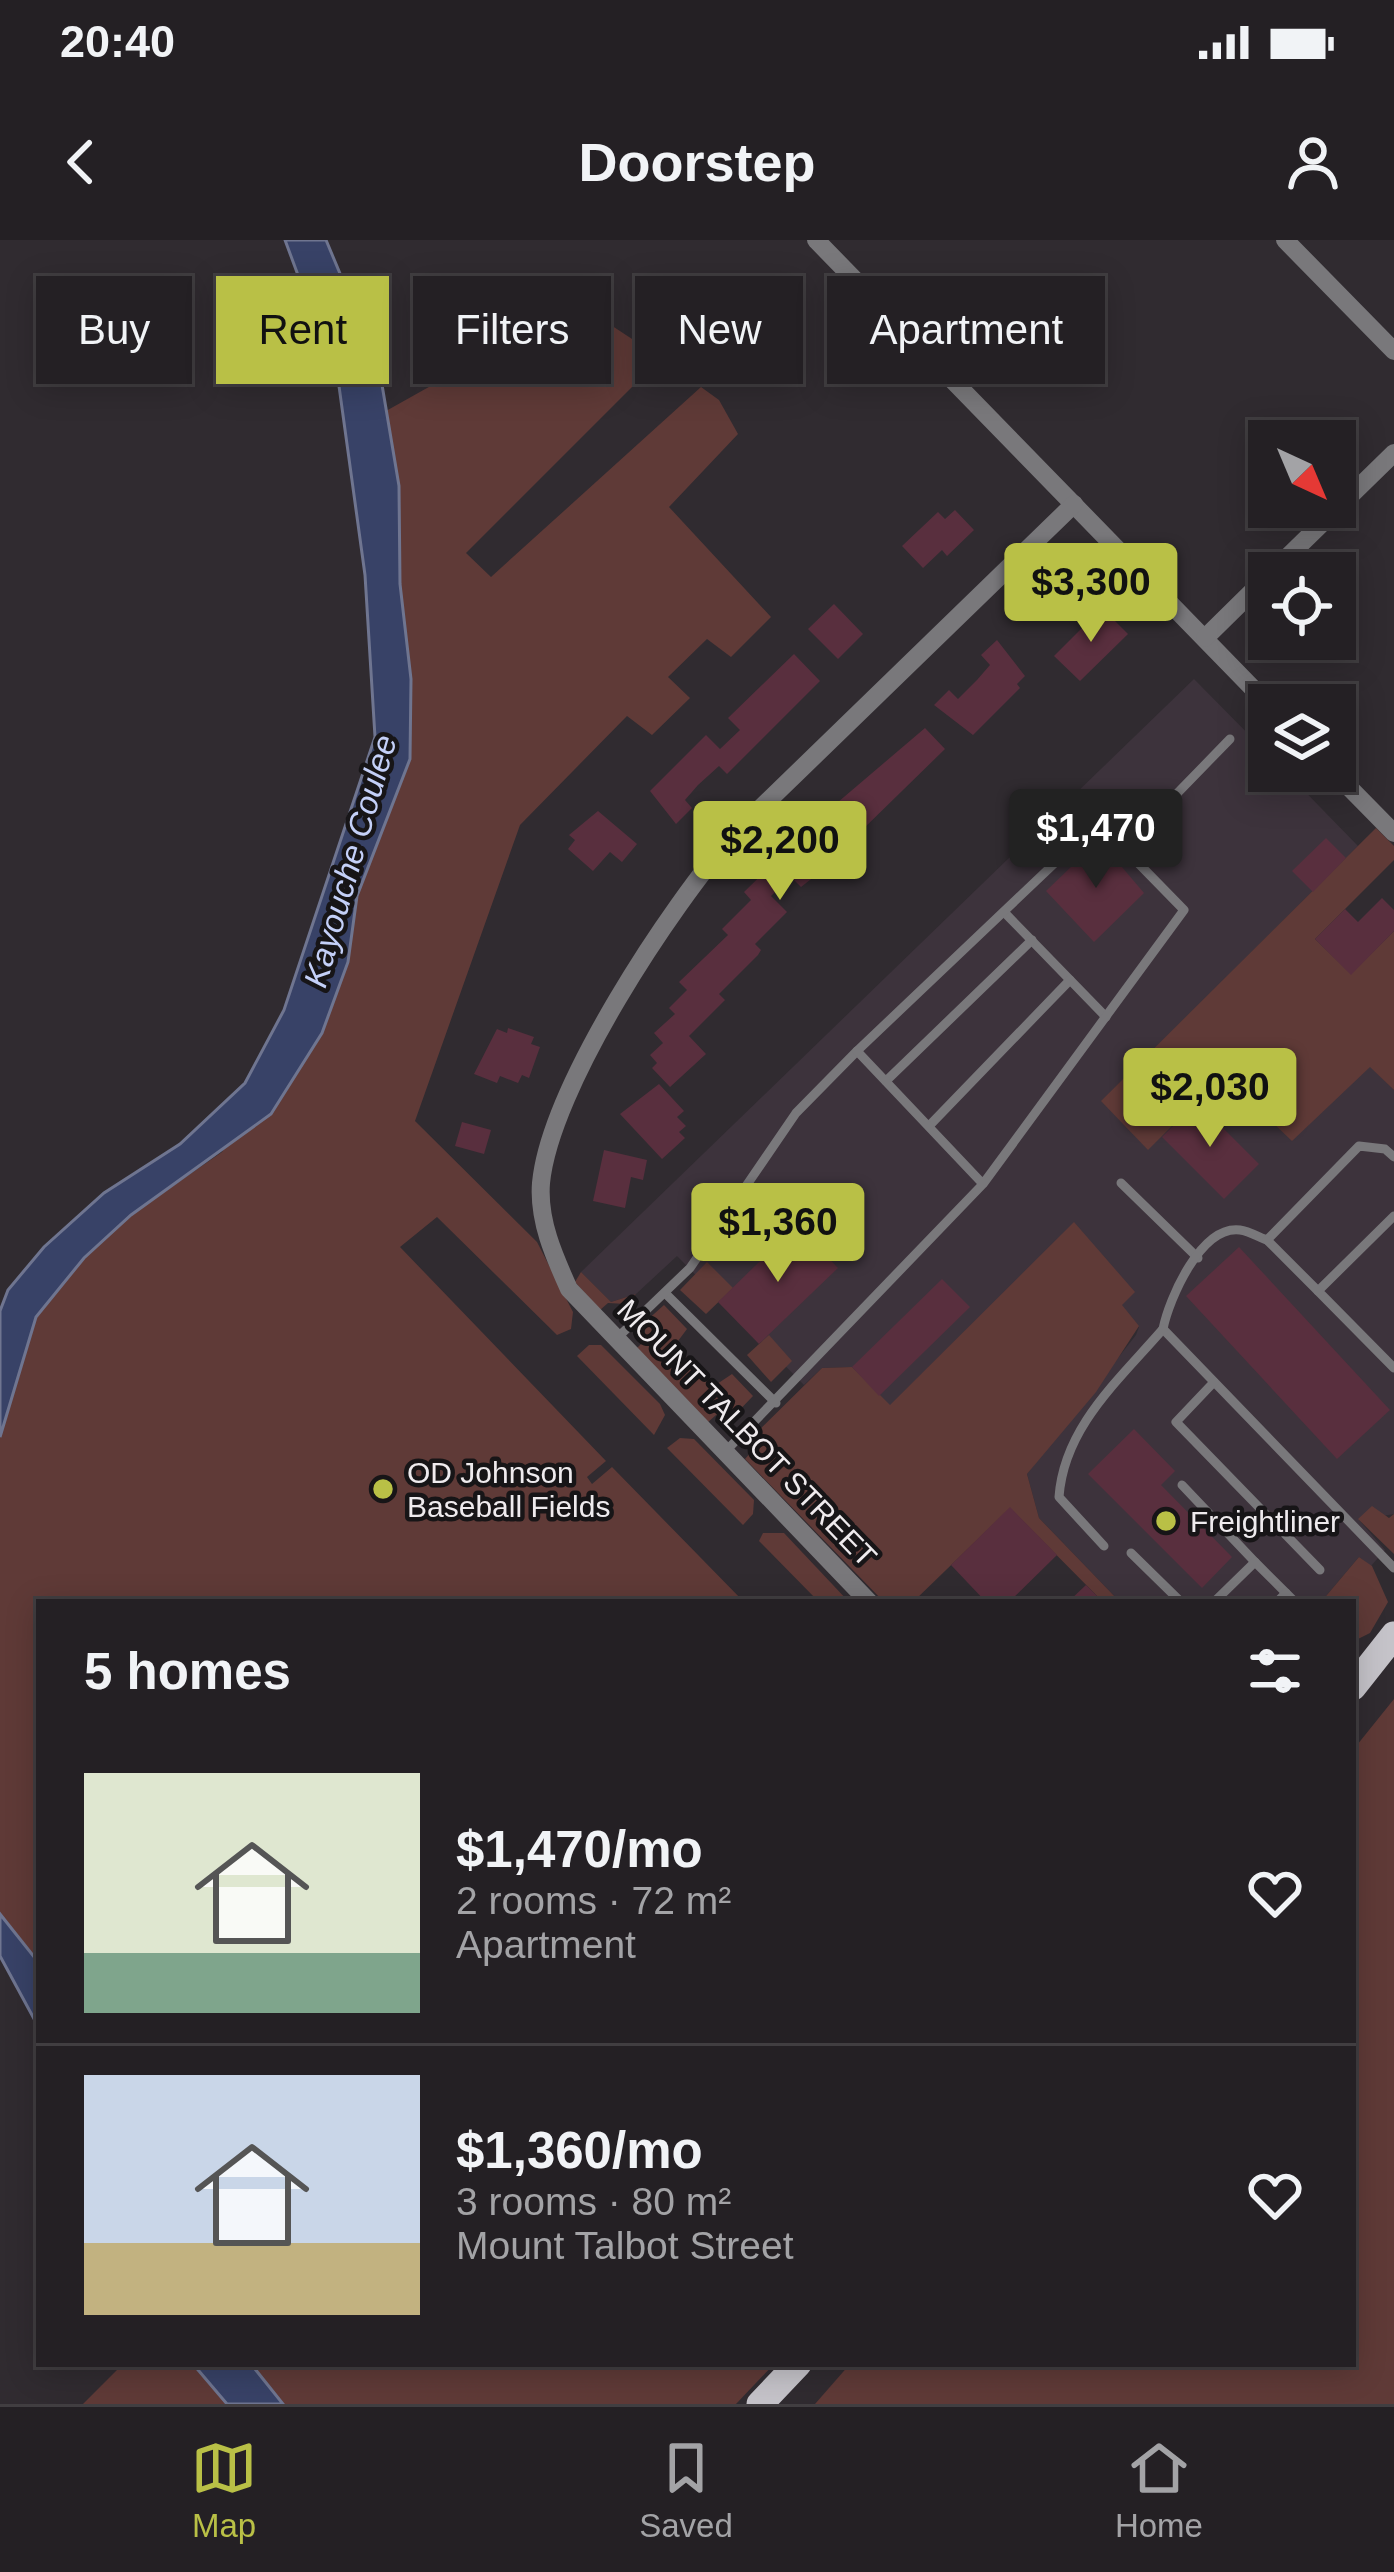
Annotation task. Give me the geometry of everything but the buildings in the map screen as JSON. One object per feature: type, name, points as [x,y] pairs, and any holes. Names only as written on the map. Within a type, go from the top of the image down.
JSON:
[{"type":"main road","points":[[1357,1672],[1394,1635]]},
{"type":"main road","points":[[760,2404],[795,2367]]},
{"type":"street","points":[[816,240],[1249,684]]},
{"type":"street","points":[[1285,240],[1394,351]]},
{"type":"street","points":[[1293,552],[1394,453]]},
{"type":"street","name":"MOUNT TALBOT STREET","points":[[865,1599],[568,1289],[548,1242],[541,1186],[552,1135],[652,941],[690,884],[735,833],[1074,504]]},
{"type":"street","points":[[1204,638],[1248,595]]},
{"type":"street","points":[[1355,792],[1393,830]]},
{"type":"lane","points":[[1124,848],[1230,739]]},
{"type":"lane","points":[[614,1341],[690,1268],[796,1113],[857,1051],[1098,823],[1124,848],[1184,910],[983,1184],[724,1454]]},
{"type":"lane","points":[[1004,912],[1106,1017]]},
{"type":"lane","points":[[886,1081],[1031,940]]},
{"type":"lane","points":[[928,1126],[1070,980]]},
{"type":"lane","points":[[857,1051],[983,1184]]},
{"type":"lane","points":[[1267,1240],[1359,1146],[1385,1149],[1394,1157]]},
{"type":"lane","points":[[1121,1183],[1198,1258]]},
{"type":"lane","points":[[1318,1292],[1394,1216]]},
{"type":"lane","points":[[1104,1546],[1059,1497],[1062,1460],[1094,1409],[1163,1329],[1169,1296],[1198,1258],[1238,1229],[1267,1240],[1394,1368]]},
{"type":"lane","points":[[664,1293],[776,1403]]},
{"type":"lane","points":[[1163,1329],[1394,1568]]},
{"type":"lane","points":[[1214,1382],[1176,1422],[1320,1570]]},
{"type":"lane","points":[[1182,1485],[1286,1599]]},
{"type":"lane","points":[[1131,1553],[1178,1599]]},
{"type":"lane","points":[[1217,1599],[1255,1562]]},
{"type":"shaded area","points":[[611,325],[635,341],[635,384],[466,553],[491,577],[701,387],[719,400],[738,434],[669,507],[771,617],[731,657],[707,639],[668,677],[690,698],[652,735],[627,716],[520,825],[415,1121],[537,1242],[573,1312],[571,1329],[557,1335],[437,1217],[400,1247],[606,1461],[587,1477],[592,1484],[612,1467],[741,1599],[36,1599],[36,1959],[0,1914],[0,1437],[36,1317],[84,1258],[131,1215],[222,1152],[348,962],[357,896],[410,759],[411,679],[400,584],[399,486],[386,411],[434,384],[611,384]]},
{"type":"shaded area","points":[[1194,679],[1248,734],[1248,792],[1305,792],[1358,846],[1102,1101],[1148,1149],[1223,1075],[1370,1066],[1394,1090],[1394,1514],[1359,1520],[1385,1550],[1371,1566],[1359,1557],[1324,1599],[1117,1599],[1039,1518],[1027,1474],[1136,1335],[1139,1327],[1121,1305],[1134,1292],[890,1406],[852,1367],[822,1368],[804,1385],[677,1256],[636,1294],[611,1302],[581,1272]]},
{"type":"shaded area","points":[[1376,828],[1394,846],[1394,860],[1315,939],[1351,974],[1394,931],[1394,1090],[1370,1067],[1292,1141],[1223,1075],[1148,1150],[1101,1101]]},
{"type":"shaded area","points":[[1074,1222],[1135,1292],[1122,1305],[1139,1326],[1096,1392],[1027,1474],[1039,1518],[1117,1599],[1100,1599],[1010,1508],[916,1599],[881,1599],[745,1459],[752,1451],[750,1439],[822,1368],[852,1367],[890,1405]]},
{"type":"shaded area","points":[[707,1262],[733,1288],[706,1314],[680,1290]]},
{"type":"shaded area","points":[[581,1272],[611,1302],[636,1294],[626,1304],[608,1303],[600,1310],[575,1282]]},
{"type":"shaded area","points":[[664,1305],[687,1329],[675,1345],[714,1386],[732,1374],[753,1396],[728,1422],[716,1415],[707,1423],[636,1349],[645,1340],[645,1322]]},
{"type":"shaded area","points":[[769,1335],[792,1361],[771,1382],[747,1355]]},
{"type":"shaded area","points":[[589,1345],[601,1345],[660,1404],[665,1415],[654,1435],[577,1356]]},
{"type":"shaded area","points":[[680,1438],[694,1439],[754,1500],[753,1514],[743,1525],[667,1448]]},
{"type":"shaded area","points":[[1372,1506],[1389,1518],[1394,1514],[1394,1554],[1358,1519]]},
{"type":"shaded area","points":[[763,1533],[784,1533],[846,1599],[816,1599],[759,1541]]},
{"type":"shaded area","points":[[1359,1557],[1372,1566],[1388,1602],[1370,1633],[1356,1640],[1356,1599],[1324,1599]]},
{"type":"shaded area","points":[[1394,1699],[1394,2404],[815,2404],[847,2367],[1356,2367],[1356,1746]]},
{"type":"shaded area","points":[[120,2367],[196,2367],[227,2404],[83,2404]]},
{"type":"shaded area","points":[[253,2367],[771,2367],[736,2404],[283,2404]]},
{"type":"water","points":[[285,240],[326,240],[341,276],[298,276]]},
{"type":"water","name":"Kayouche Coulee","points":[[382,384],[399,486],[400,584],[411,679],[410,759],[357,896],[348,962],[322,1033],[271,1114],[131,1215],[84,1258],[36,1317],[0,1437],[0,1311],[8,1290],[44,1247],[104,1193],[180,1144],[245,1083],[284,1010],[375,737],[365,575],[339,386]]},
{"type":"water","points":[[0,1914],[36,1959],[36,2022],[0,1956]]},
{"type":"water","points":[[196,2367],[253,2367],[283,2404],[227,2404]]},
{"type":"place","name":"OD Johnson Baseball Fields","points":[[383,1489]]},
{"type":"place","name":"Freightliner","points":[[1166,1521]]}]
